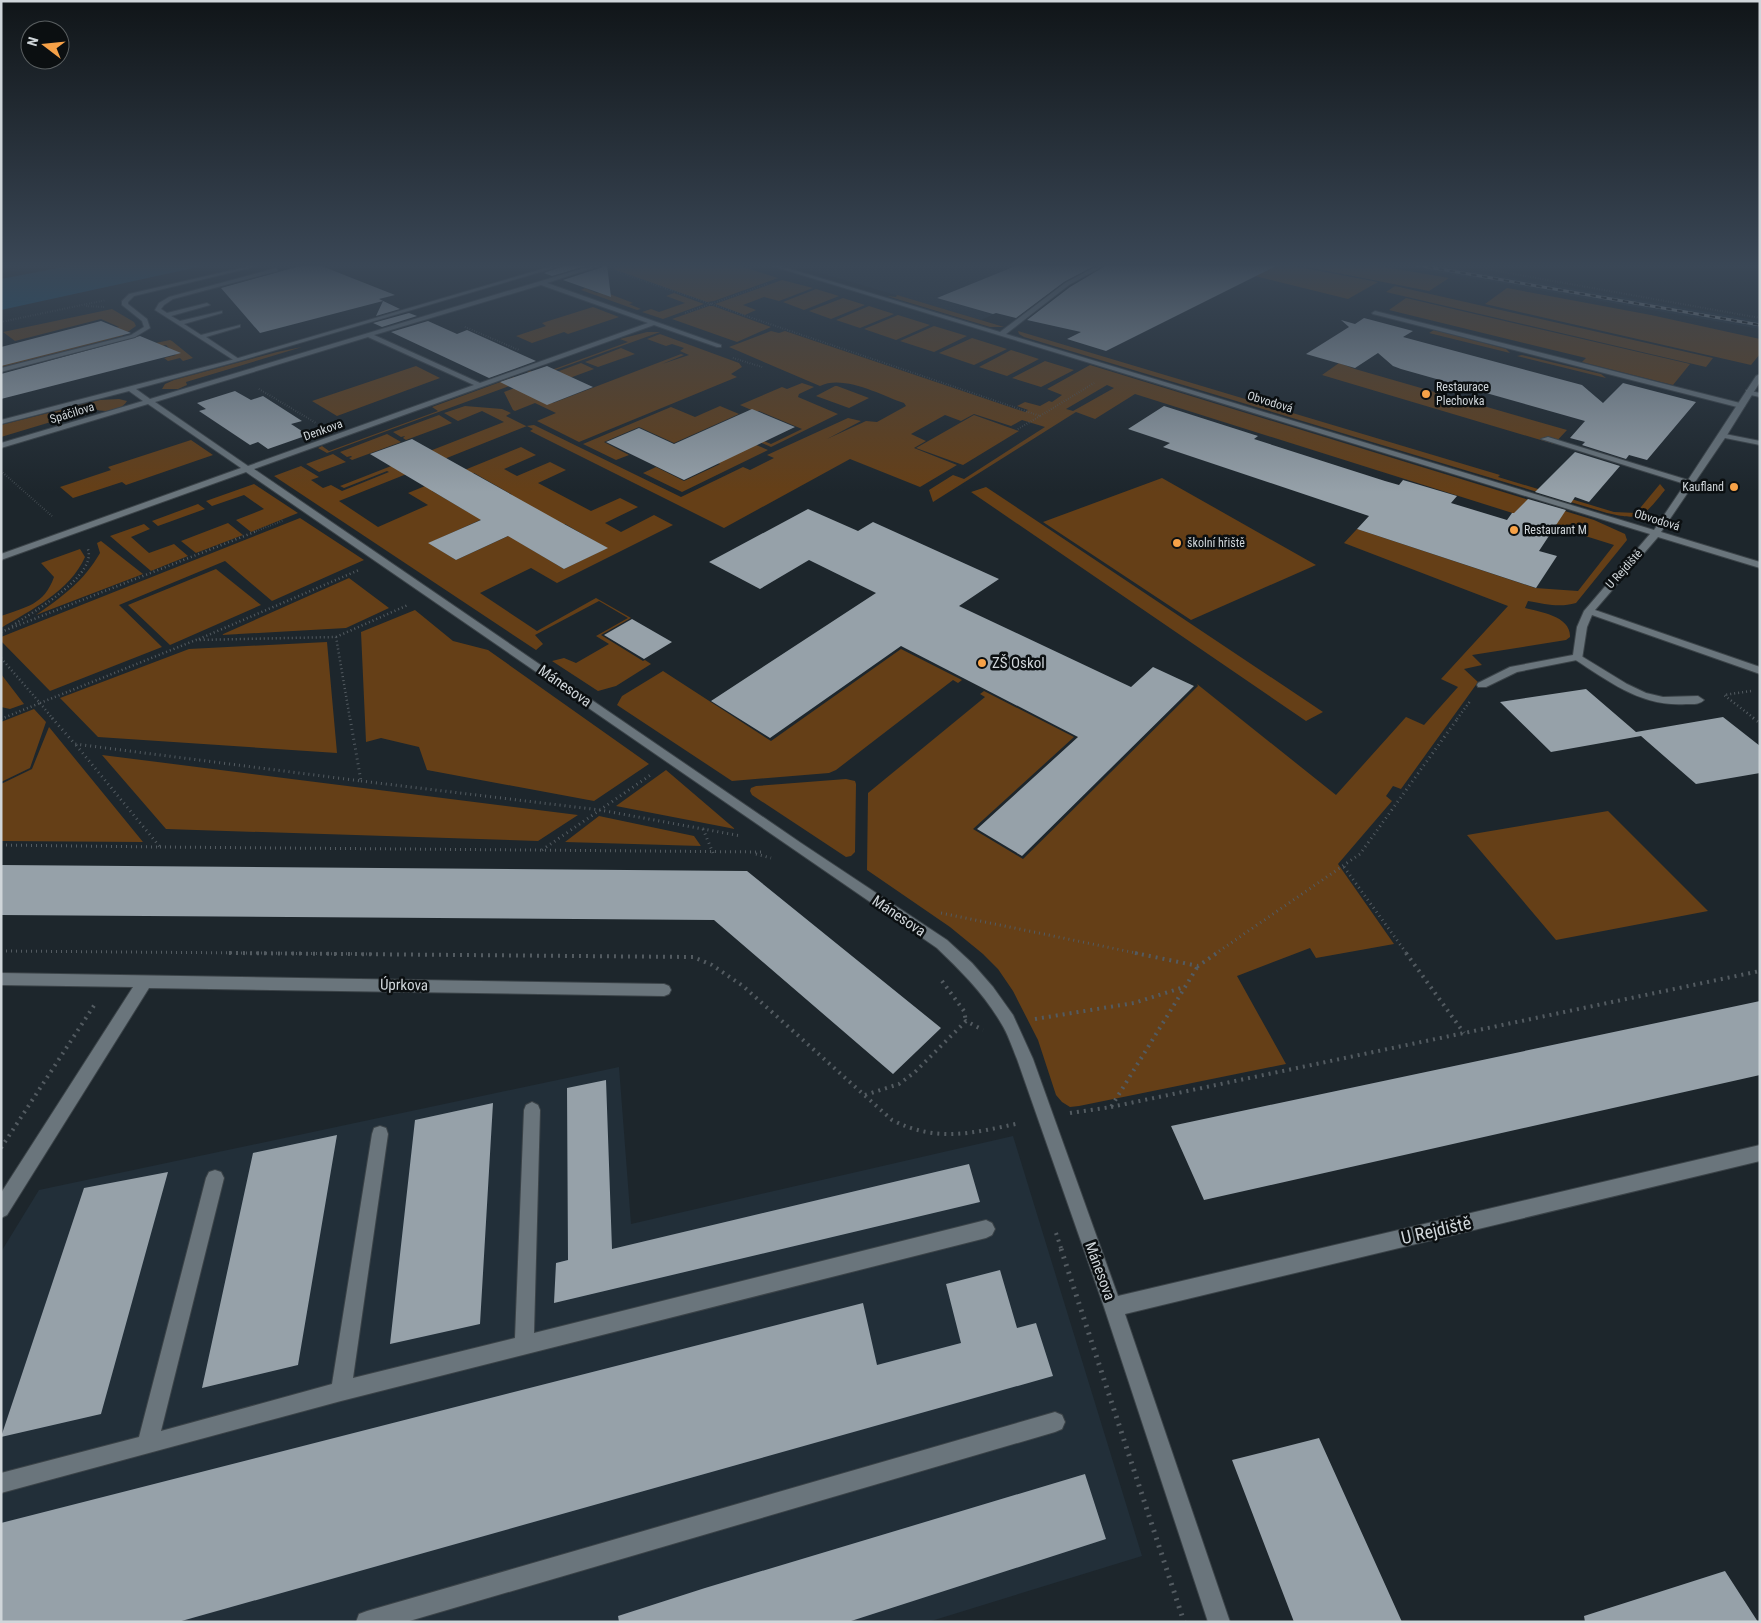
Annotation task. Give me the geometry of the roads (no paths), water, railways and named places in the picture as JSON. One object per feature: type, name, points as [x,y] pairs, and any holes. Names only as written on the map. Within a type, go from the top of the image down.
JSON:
[{"type":"street","points":[[1,370],[115,341]]},
{"type":"street","points":[[206,341],[237,360]]},
{"type":"street","name":"Spáčilova","points":[[1,422],[132,389],[302,341]]},
{"type":"street","name":"Spáčilova","points":[[1,446],[354,341]]},
{"type":"street","points":[[380,341],[480,386]]},
{"type":"street","name":"Denkova","points":[[1,557],[606,341]]},
{"type":"street","points":[[703,341],[719,346]]},
{"type":"street","name":"Obvodová","points":[[1024,341],[1760,565]]},
{"type":"street","points":[[1483,341],[1741,406]]},
{"type":"street","name":"U Rejdiště","points":[[1589,611],[1656,532],[1725,432],[1760,376]]},
{"type":"street","points":[[132,389],[246,469]]},
{"type":"street","points":[[1750,392],[1760,395]]},
{"type":"street","points":[[1725,432],[1760,438]]},
{"type":"street","points":[[1725,432],[1760,443]]},
{"type":"street","points":[[1545,439],[1690,483]]},
{"type":"street","name":"Mánesova","points":[[246,469],[432,594],[796,846],[942,944],[967,967],[988,991],[1008,1020],[1025,1059],[1219,1622]]},
{"type":"street","points":[[1578,657],[1582,627],[1589,611],[1760,672]]},
{"type":"street","points":[[1482,685],[1514,669],[1578,657],[1630,690],[1651,699],[1664,701],[1698,700]]},
{"type":"street","name":"Úprkova","points":[[1,980],[110,980],[664,990]]},
{"type":"street","points":[[1,1209],[145,981]]},
{"type":"street","points":[[524,1345],[532,1110]]},
{"type":"street","points":[[341,1390],[380,1134]]},
{"type":"street","name":"U Rejdiště","points":[[1112,1307],[1760,1153]]},
{"type":"street","points":[[147,1445],[215,1178]]},
{"type":"street","points":[[1,1483],[147,1445],[341,1390],[986,1229]]},
{"type":"street","points":[[367,1622],[1055,1422]]},
{"type":"place","name":"Restaurace Plechovka","points":[[1426,394]]},
{"type":"place","name":"Kaufland","points":[[1734,487]]},
{"type":"place","name":"Restaurant M","points":[[1514,530]]},
{"type":"place","name":"školní hřiště","points":[[1177,543]]},
{"type":"place","name":"ZŠ Oskol","points":[[982,663]]}]
